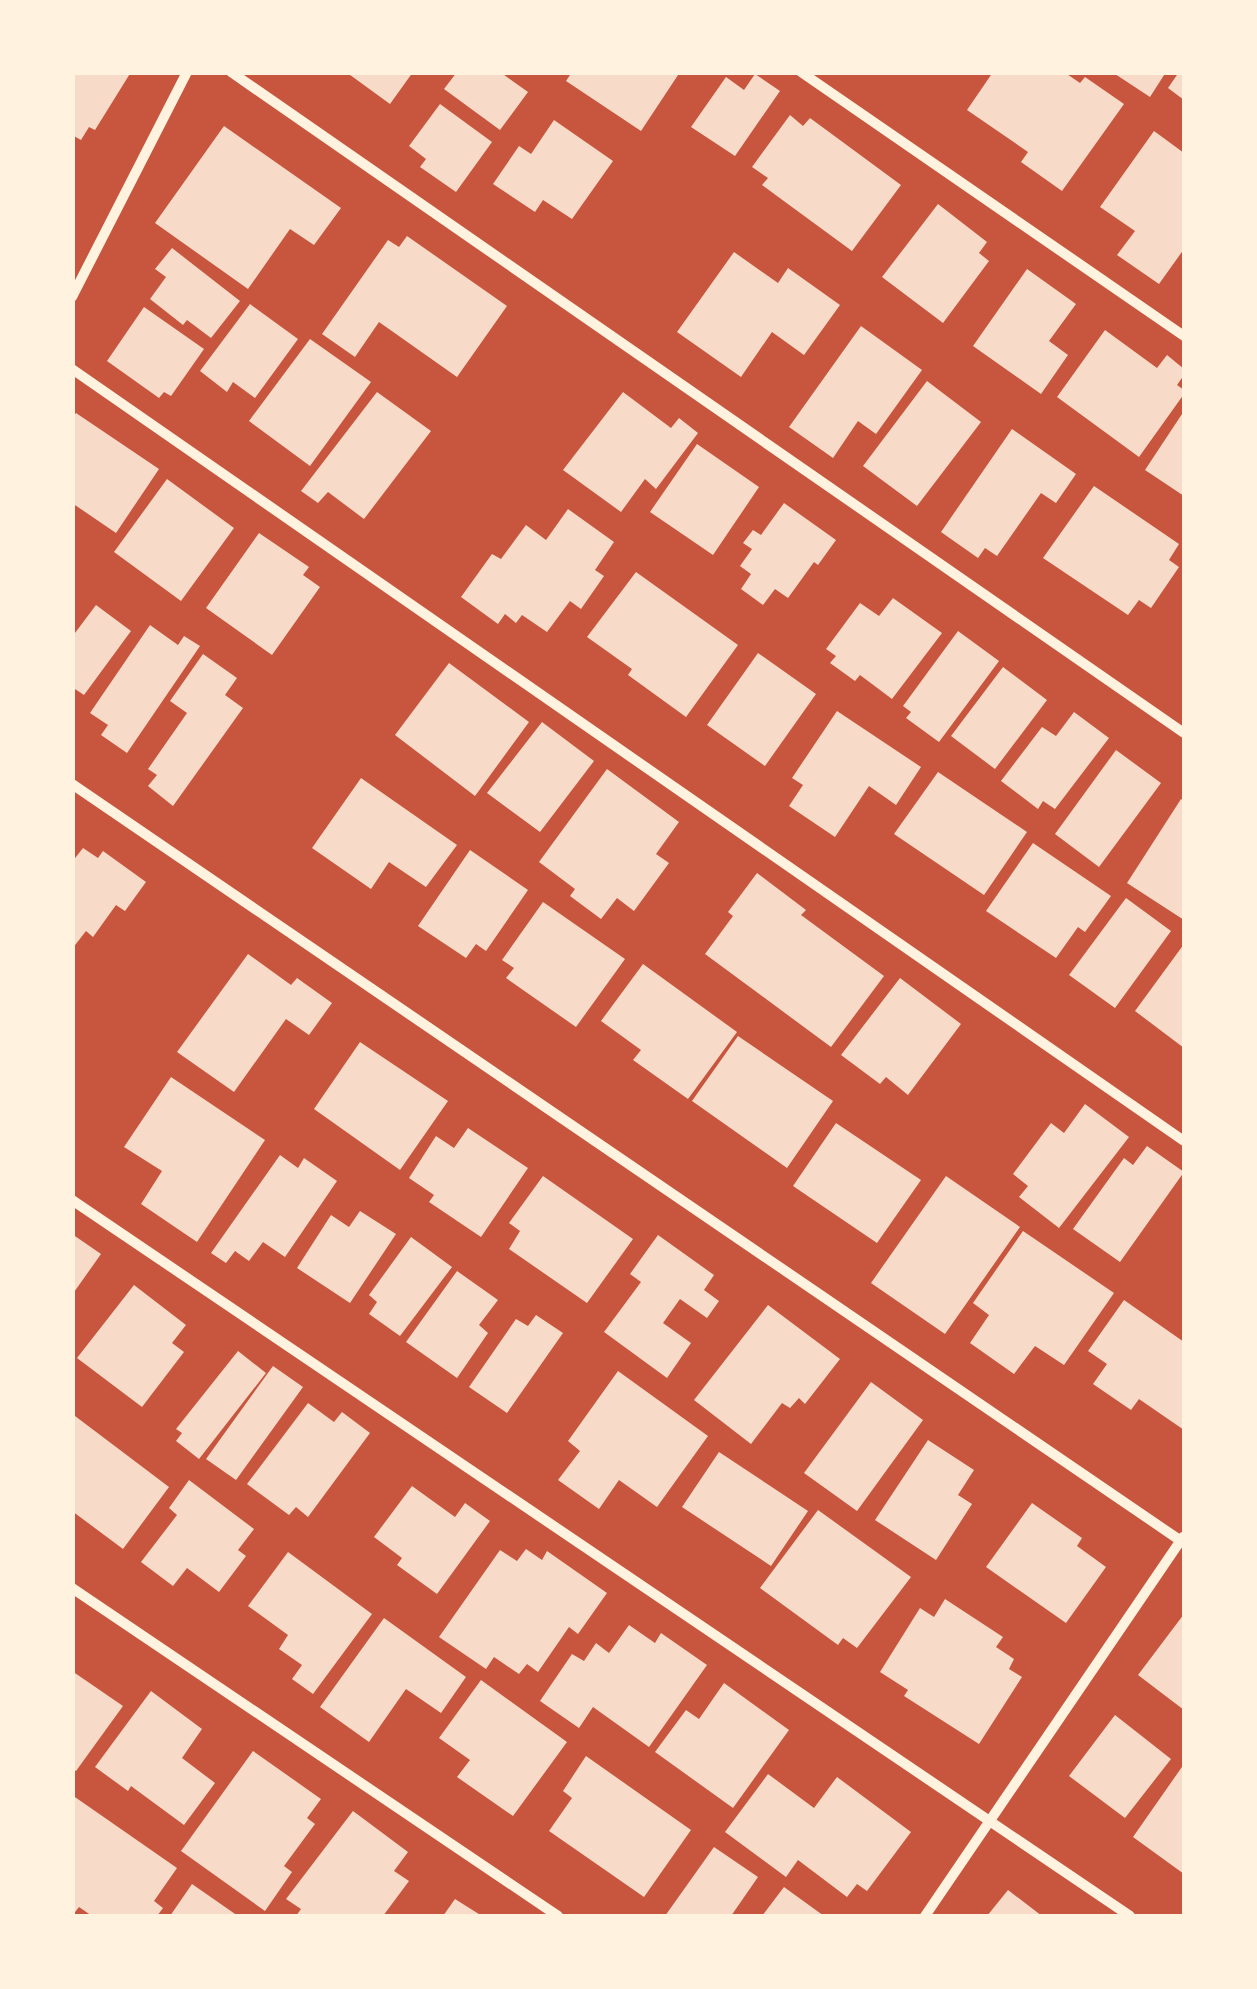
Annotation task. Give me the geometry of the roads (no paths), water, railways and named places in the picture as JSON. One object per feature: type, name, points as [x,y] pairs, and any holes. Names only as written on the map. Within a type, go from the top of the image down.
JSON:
[{"type":"street","points":[[72,297],[187,72]]},
{"type":"street","points":[[231,72],[1184,734]]},
{"type":"street","points":[[801,72],[1184,336]]},
{"type":"street","points":[[72,369],[1184,1141]]},
{"type":"street","points":[[72,784],[1183,1540],[925,1916]]},
{"type":"street","points":[[72,1200],[1130,1916]]},
{"type":"street","points":[[72,1588],[558,1916]]}]
